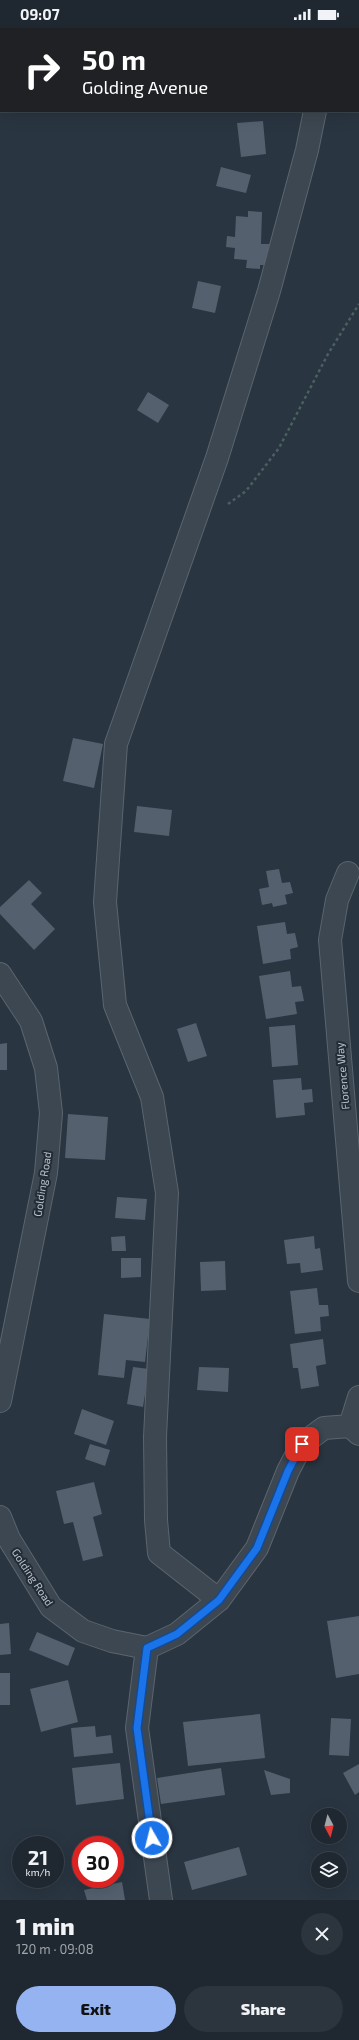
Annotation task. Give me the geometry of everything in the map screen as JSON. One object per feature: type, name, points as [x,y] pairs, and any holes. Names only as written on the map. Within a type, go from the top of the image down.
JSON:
[{"type":"street","points":[[219,1600],[159,1554],[156,1520],[155,1437],[167,1192],[152,1097],[115,1004],[105,902],[116,744],[217,458],[269,291],[307,150],[315,112]]},
{"type":"street","name":"Florence Way","points":[[348,873],[336,900],[330,940],[359,1281]]},
{"type":"street","name":"Golding Road","points":[[0,974],[31,1021],[46,1068],[51,1113],[46,1173],[0,1401]]},
{"type":"street","points":[[161,1900],[137,1728],[147,1648],[177,1634],[219,1600],[257,1548],[288,1471],[302,1444],[324,1428],[354,1430],[359,1397]]},
{"type":"street","name":"Golding Road","points":[[0,1517],[9,1539],[51,1607],[83,1630],[112,1641],[147,1648]]},
{"type":"path","points":[[196,517],[218,510],[246,491],[279,448],[328,354],[359,304]]},
{"type":"building","points":[[263,121],[266,154],[241,157],[237,123]]},
{"type":"building","points":[[221,167],[251,175],[246,193],[216,186]]},
{"type":"building","points":[[248,211],[262,212],[261,244],[269,244],[268,265],[260,265],[260,269],[246,268],[247,260],[234,259],[235,248],[226,247],[227,236],[235,237],[236,216],[248,217]]},
{"type":"building","points":[[198,281],[221,286],[215,313],[192,308]]},
{"type":"building","points":[[148,392],[169,405],[158,423],[137,410]]},
{"type":"building","points":[[73,738],[103,744],[94,788],[63,781]]},
{"type":"building","points":[[137,806],[172,810],[169,836],[134,832]]},
{"type":"building","points":[[279,869],[282,883],[290,882],[293,893],[285,895],[287,904],[273,907],[272,903],[262,905],[259,889],[269,887],[266,871]]},
{"type":"building","points":[[29,880],[42,893],[31,904],[55,929],[34,950],[0,914],[0,907]]},
{"type":"building","points":[[285,922],[287,934],[295,933],[298,947],[290,949],[291,959],[263,964],[257,926]]},
{"type":"building","points":[[290,971],[292,987],[301,986],[304,1001],[295,1002],[297,1014],[266,1019],[259,976]]},
{"type":"building","points":[[196,1023],[207,1056],[188,1062],[177,1029]]},
{"type":"building","points":[[295,1025],[298,1065],[272,1067],[269,1027]]},
{"type":"building","points":[[7,1043],[7,1070],[0,1070],[0,1044]]},
{"type":"building","points":[[301,1078],[302,1090],[312,1089],[313,1102],[304,1103],[305,1115],[276,1118],[273,1080]]},
{"type":"building","points":[[68,1114],[108,1117],[105,1160],[65,1158]]},
{"type":"building","points":[[117,1197],[147,1199],[145,1220],[115,1218]]},
{"type":"building","points":[[125,1236],[126,1251],[112,1251],[111,1237]]},
{"type":"building","points":[[314,1236],[315,1249],[320,1248],[323,1270],[301,1273],[300,1263],[287,1264],[284,1240]]},
{"type":"building","points":[[121,1258],[141,1258],[141,1277],[121,1278]]},
{"type":"building","points":[[225,1261],[226,1290],[201,1291],[200,1262]]},
{"type":"building","points":[[317,1288],[319,1305],[328,1305],[329,1316],[320,1317],[321,1331],[295,1334],[290,1291]]},
{"type":"building","points":[[104,1314],[150,1319],[145,1362],[126,1360],[124,1378],[98,1375]]},
{"type":"building","points":[[323,1339],[326,1364],[316,1366],[319,1386],[301,1389],[298,1368],[293,1368],[290,1344]]},
{"type":"building","points":[[133,1367],[149,1369],[143,1407],[127,1404]]},
{"type":"building","points":[[199,1367],[229,1368],[228,1392],[197,1390]]},
{"type":"building","points":[[82,1409],[114,1421],[106,1445],[74,1434]]},
{"type":"building","points":[[90,1444],[110,1450],[105,1466],[85,1459]]},
{"type":"building","points":[[94,1482],[102,1514],[93,1517],[103,1556],[83,1561],[73,1522],[64,1524],[56,1491]]},
{"type":"building","points":[[359,1616],[359,1674],[336,1678],[327,1621]]},
{"type":"building","points":[[9,1623],[11,1654],[0,1655],[0,1624]]},
{"type":"building","points":[[37,1632],[75,1648],[68,1666],[29,1650]]},
{"type":"building","points":[[0,1673],[10,1673],[10,1705],[0,1705]]},
{"type":"building","points":[[68,1680],[78,1722],[41,1732],[30,1689]]},
{"type":"building","points":[[260,1714],[265,1758],[188,1766],[183,1722]]},
{"type":"building","points":[[331,1718],[351,1719],[349,1756],[329,1755]]},
{"type":"building","points":[[95,1726],[96,1737],[111,1735],[113,1753],[74,1757],[71,1728]]},
{"type":"building","points":[[120,1763],[124,1799],[76,1805],[72,1768]]},
{"type":"building","points":[[359,1764],[359,1792],[355,1795],[343,1773]]},
{"type":"building","points":[[221,1768],[225,1795],[161,1804],[157,1778]]},
{"type":"building","points":[[264,1770],[290,1779],[290,1793],[271,1795]]},
{"type":"building","points":[[239,1847],[247,1875],[192,1890],[184,1862]]},
{"type":"building","points":[[94,1888],[123,1888],[125,1900],[87,1900],[84,1890]]},
{"type":"route","points":[[152,1838],[137,1728],[147,1648],[177,1634],[219,1600],[257,1548],[288,1471],[302,1444]]}]
